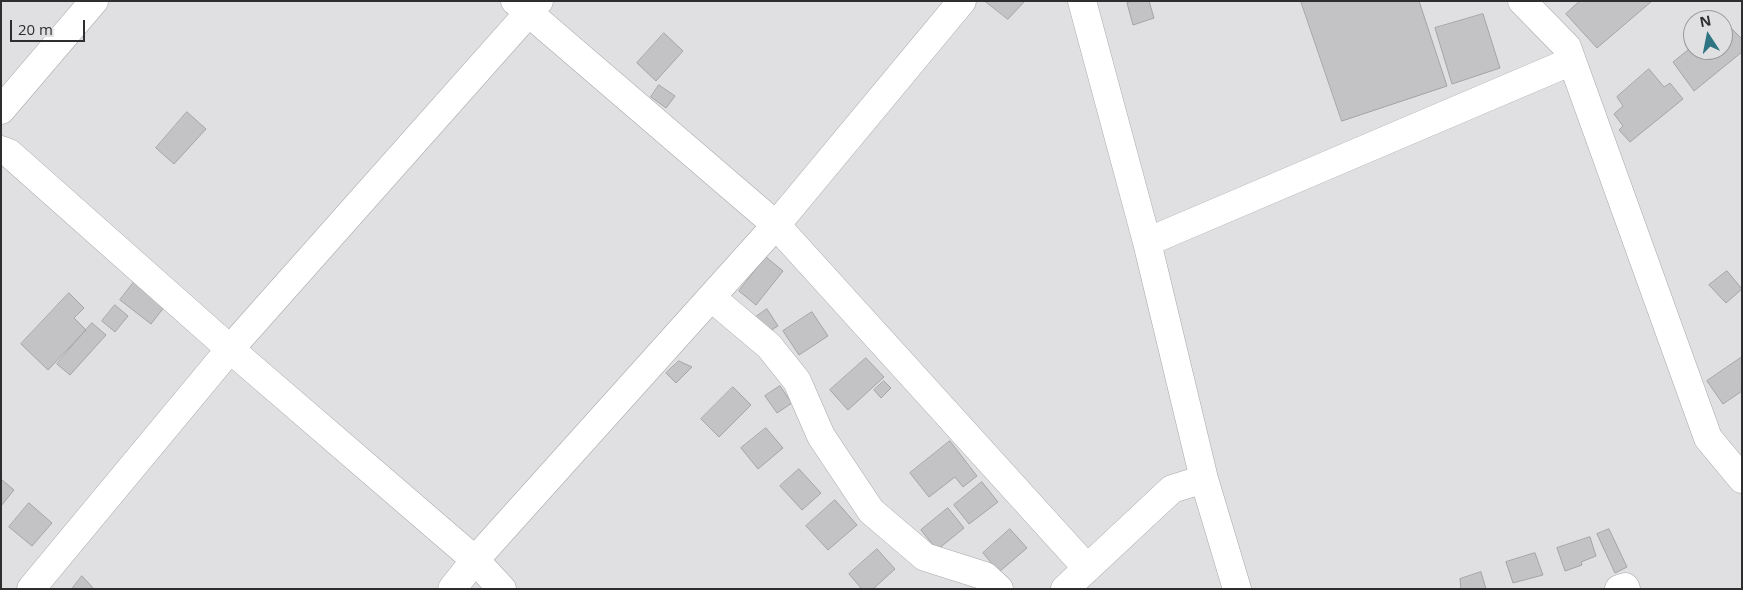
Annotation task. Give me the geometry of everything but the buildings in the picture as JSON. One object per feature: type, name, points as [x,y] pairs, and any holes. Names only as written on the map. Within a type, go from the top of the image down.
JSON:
[{"type":"street","points":[[1,110],[94,1]]},
{"type":"street","points":[[452,589],[475,560],[776,225],[962,1]]},
{"type":"street","points":[[1082,1],[1147,242],[1204,480],[1237,589]]},
{"type":"street","points":[[1522,1],[1567,47],[1708,438],[1742,479]]},
{"type":"street","points":[[31,589],[230,349],[527,5],[776,225],[1087,568]]},
{"type":"street","points":[[1147,242],[1572,61]]},
{"type":"street","points":[[1,150],[9,153],[230,349],[475,560],[502,589]]},
{"type":"street","points":[[712,298],[769,346],[797,381],[821,436],[871,511],[925,557],[986,576],[999,589]]},
{"type":"street","points":[[1066,589],[1172,489],[1204,480]]},
{"type":"street","points":[[1619,589],[1624,587],[1626,589]]}]
